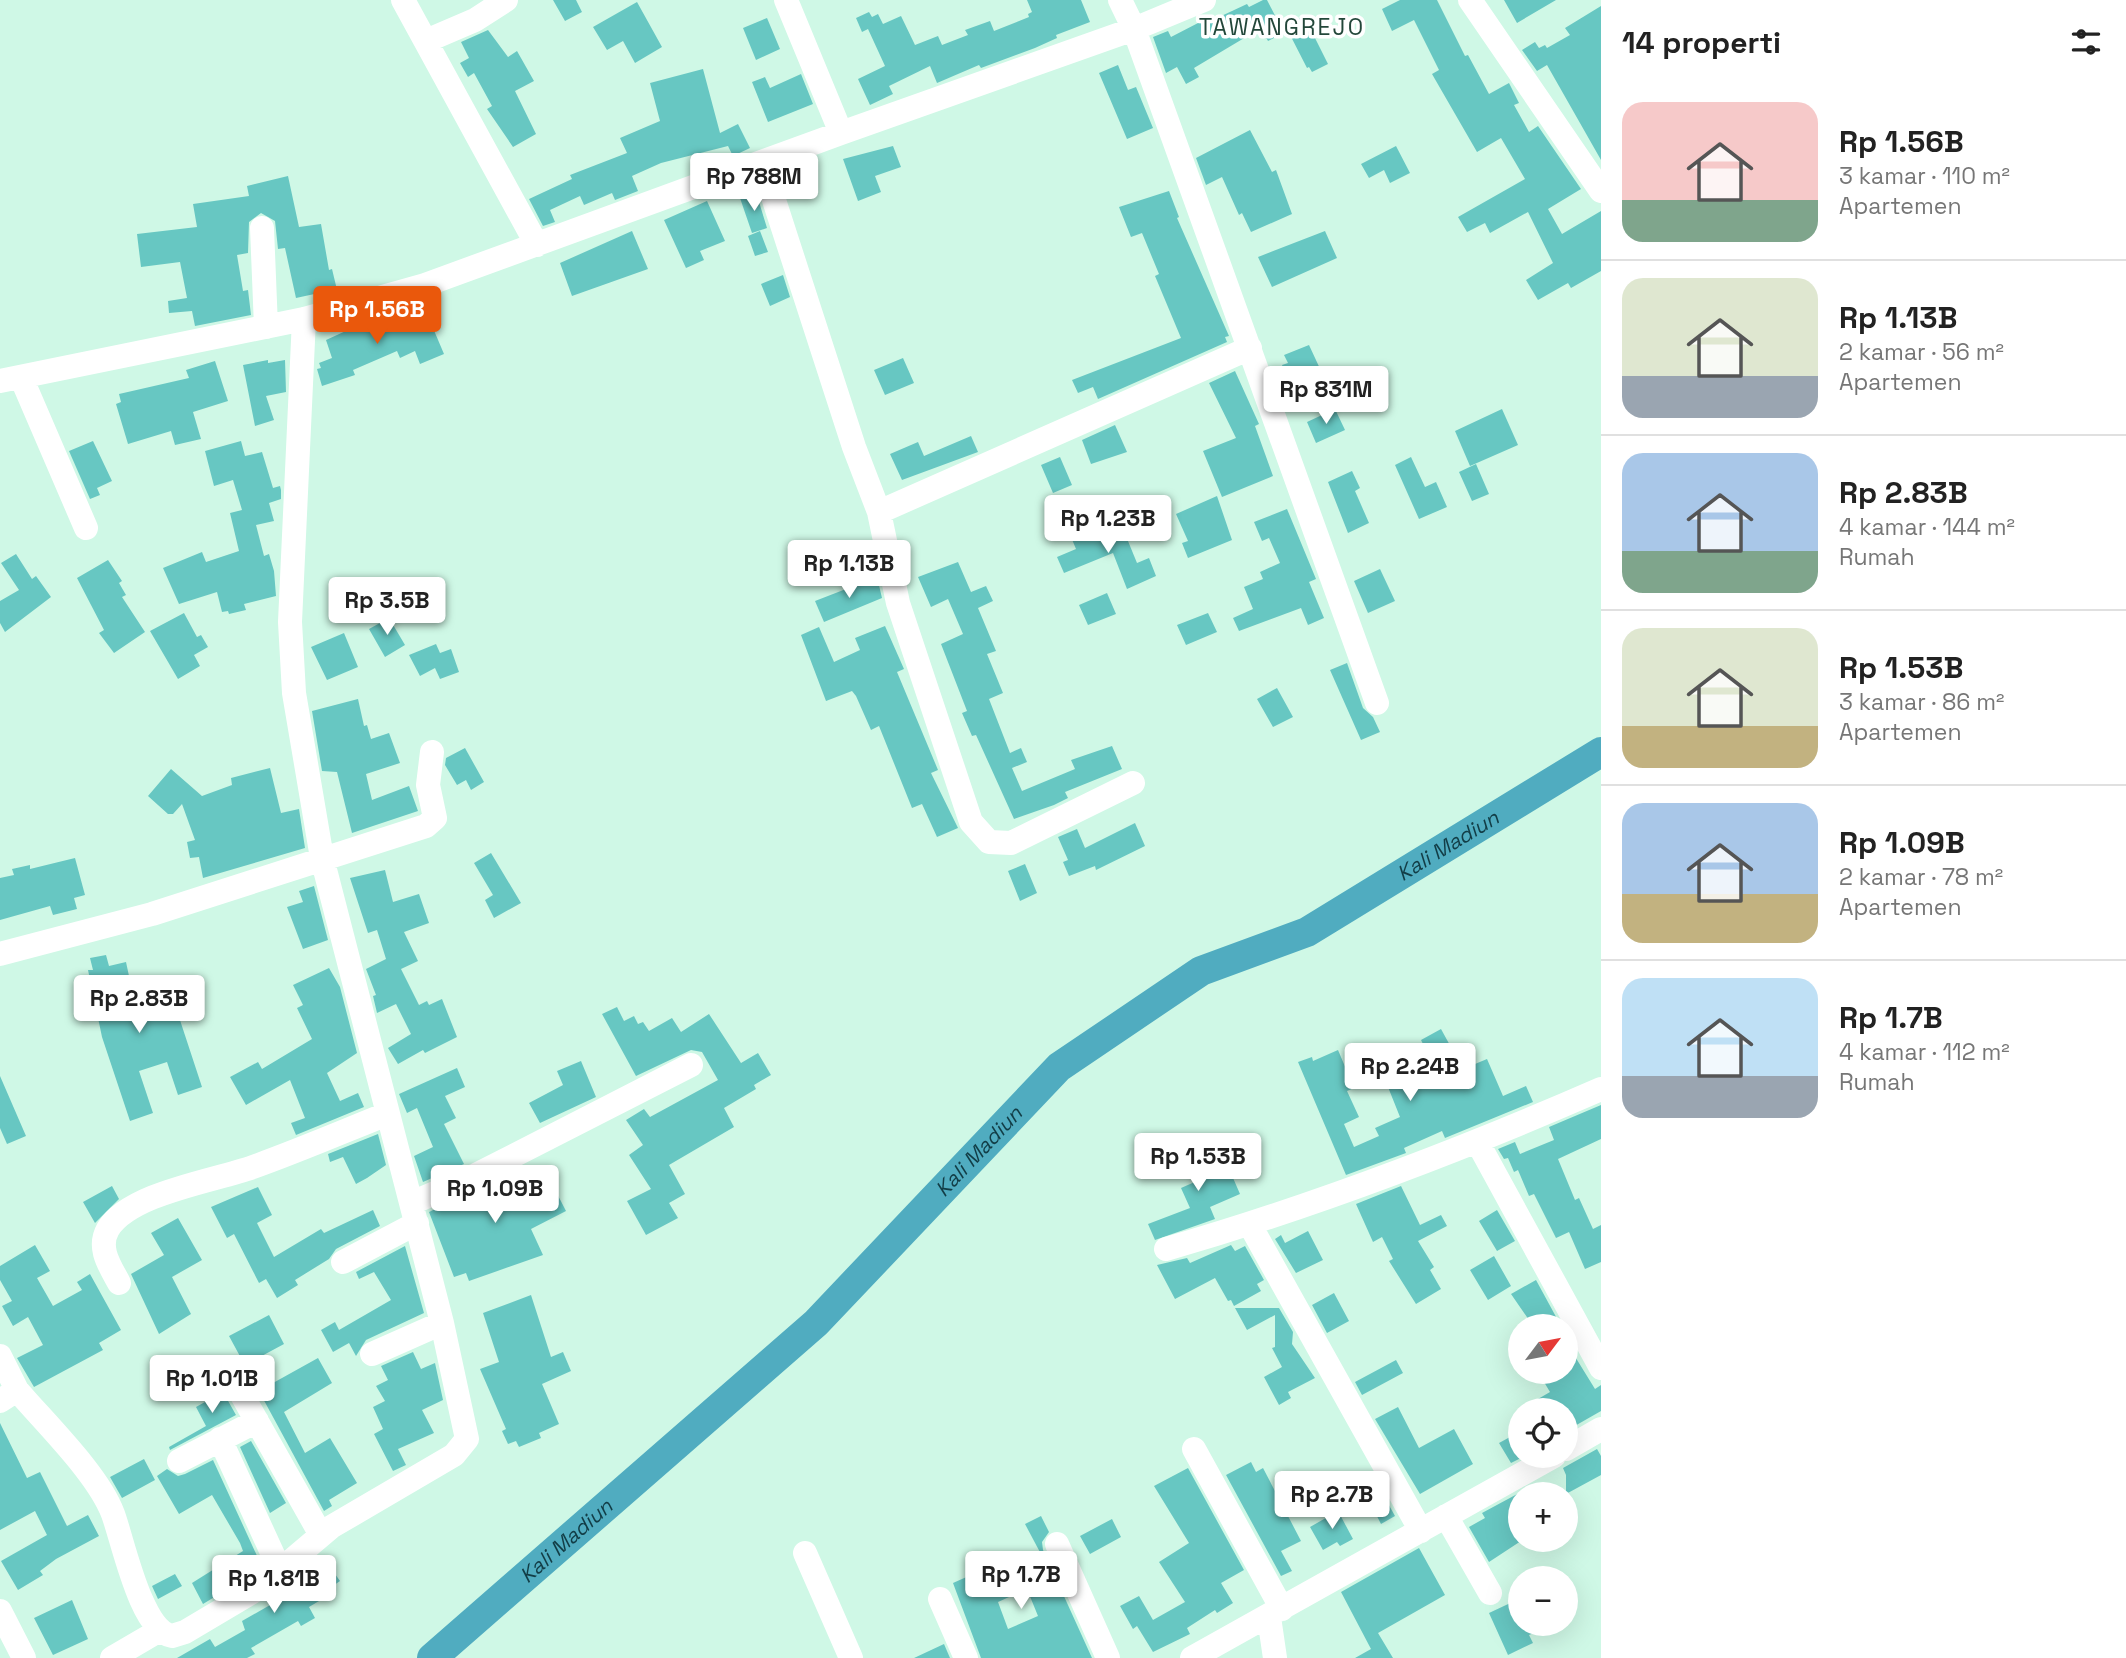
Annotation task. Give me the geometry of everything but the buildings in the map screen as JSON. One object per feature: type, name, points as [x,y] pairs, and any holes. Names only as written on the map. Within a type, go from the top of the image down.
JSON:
[{"type":"street","points":[[403,0],[537,245]]},
{"type":"street","points":[[426,41],[475,20],[506,0]]},
{"type":"street","points":[[786,0],[841,132]]},
{"type":"street","points":[[1120,0],[1134,29],[1377,703]]},
{"type":"street","points":[[86,528],[11,379],[304,319],[425,285],[841,132],[1134,29],[1204,0]]},
{"type":"street","points":[[1470,0],[1601,191]]},
{"type":"street","points":[[762,163],[854,447],[879,512],[898,603],[971,822],[989,842],[1011,842],[1133,783]]},
{"type":"street","points":[[262,228],[266,327]]},
{"type":"street","points":[[0,1356],[8,1396],[107,1499],[141,1599],[160,1630],[172,1636],[186,1632],[259,1588],[321,1535],[454,1455],[464,1446],[467,1432],[442,1323],[322,858],[294,693],[290,622],[304,319]]},
{"type":"street","points":[[879,512],[1250,348]]},
{"type":"street","points":[[0,954],[152,914],[433,822],[435,811],[428,785],[432,752]]},
{"type":"street","points":[[343,1262],[414,1213],[476,1175],[691,1065]]},
{"type":"street","points":[[1166,1249],[1250,1225],[1478,1143],[1601,1089]]},
{"type":"street","points":[[119,1283],[104,1253],[104,1241],[116,1219],[148,1199],[253,1167],[387,1114]]},
{"type":"street","points":[[1478,1143],[1601,1368]]},
{"type":"street","points":[[1250,1225],[1421,1531]]},
{"type":"street","points":[[372,1354],[442,1323]]},
{"type":"street","points":[[233,1379],[321,1535]]},
{"type":"street","points":[[179,1461],[257,1420]]},
{"type":"street","points":[[1578,1442],[1601,1429]]},
{"type":"street","points":[[220,1439],[280,1570]]},
{"type":"street","points":[[1194,1450],[1275,1613],[1275,1658]]},
{"type":"street","points":[[1192,1658],[1533,1468]]},
{"type":"street","points":[[1446,1517],[1490,1593]]},
{"type":"street","points":[[1057,1544],[1108,1658]]},
{"type":"street","points":[[805,1553],[851,1658]]},
{"type":"street","points":[[940,1599],[966,1658]]},
{"type":"street","points":[[0,1611],[24,1658]]},
{"type":"street","points":[[112,1658],[160,1630]]},
{"type":"waterway","name":"Kali Madiun","points":[[432,1658],[816,1323],[1059,1067],[1201,971],[1307,932],[1601,752]]},
{"type":"district","name":"TAWANGREJO","points":[[1282,27]]}]
